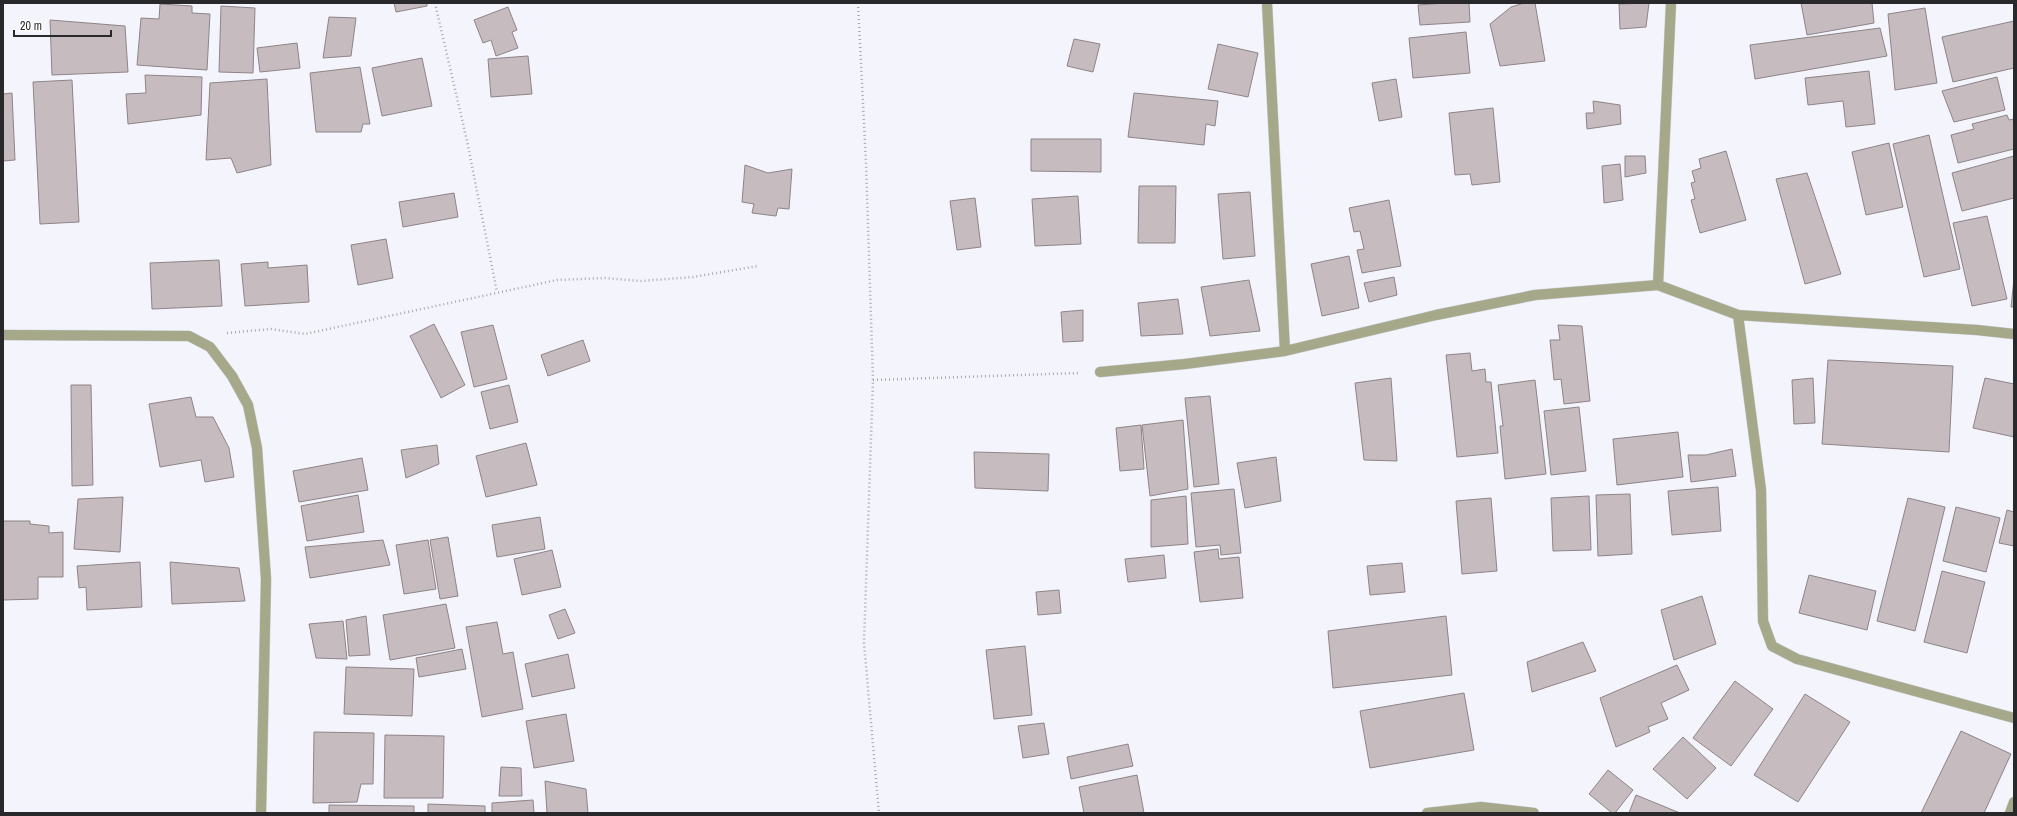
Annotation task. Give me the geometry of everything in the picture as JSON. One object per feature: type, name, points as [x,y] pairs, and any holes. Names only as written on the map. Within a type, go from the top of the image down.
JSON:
[{"type":"street","points":[[1267,3],[1285,351]]},
{"type":"street","points":[[1658,285],[1670,3]]},
{"type":"street","points":[[1100,372],[1185,364],[1285,351],[1436,315],[1535,295],[1658,285],[1738,314],[1977,330],[2014,334]]},
{"type":"street","points":[[1738,314],[1761,490],[1763,621],[1772,646],[1797,659],[2014,718]]},
{"type":"street","points":[[3,335],[189,336],[210,347],[220,358],[248,405],[257,448],[266,579],[261,813]]},
{"type":"street","points":[[2010,813],[2014,802]]},
{"type":"street","points":[[1427,813],[1481,807],[1534,813]]},
{"type":"path","points":[[435,3],[467,141],[497,292]]},
{"type":"path","points":[[858,3],[866,163],[872,380],[864,643],[879,813]]},
{"type":"path","points":[[226,333],[271,329],[305,334],[557,280],[605,278],[641,281],[693,277],[758,266]]},
{"type":"path","points":[[872,380],[1100,372]]},
{"type":"building","points":[[394,3],[427,3],[427,6],[396,12]]},
{"type":"building","points":[[1469,3],[1470,22],[1420,25],[1418,5]]},
{"type":"building","points":[[1524,3],[1535,3],[1545,61],[1500,66],[1490,24],[1511,7]]},
{"type":"building","points":[[1649,3],[1646,27],[1620,29],[1619,4]]},
{"type":"building","points":[[1801,3],[1872,3],[1874,23],[1807,35]]},
{"type":"building","points":[[160,4],[192,6],[192,13],[210,14],[207,70],[137,65],[141,18],[159,19]]},
{"type":"building","points":[[221,6],[255,8],[253,73],[219,72]]},
{"type":"building","points":[[508,7],[517,30],[512,32],[518,48],[496,56],[491,40],[483,43],[474,20]]},
{"type":"building","points":[[1925,8],[1937,83],[1895,90],[1888,14]]},
{"type":"building","points":[[329,17],[356,18],[351,56],[323,58]]},
{"type":"building","points":[[50,20],[125,26],[128,72],[52,75]]},
{"type":"building","points":[[2014,21],[2014,68],[1953,82],[1942,37]]},
{"type":"building","points":[[1880,28],[1887,56],[1755,79],[1750,45]]},
{"type":"building","points":[[1466,32],[1470,73],[1413,78],[1409,38]]},
{"type":"building","points":[[1074,39],[1100,44],[1093,72],[1067,66]]},
{"type":"building","points":[[297,43],[300,68],[260,72],[257,48]]},
{"type":"building","points":[[1218,44],[1258,53],[1248,97],[1208,89]]},
{"type":"building","points":[[528,56],[532,94],[491,97],[488,59]]},
{"type":"building","points":[[422,58],[432,106],[382,116],[372,68]]},
{"type":"building","points":[[360,67],[370,124],[363,124],[361,132],[316,132],[310,73]]},
{"type":"building","points":[[1869,71],[1875,124],[1846,127],[1843,101],[1808,105],[1805,78]]},
{"type":"building","points":[[145,75],[202,77],[201,115],[128,124],[126,94],[146,93]]},
{"type":"building","points":[[1997,77],[2005,110],[1954,122],[1942,91]]},
{"type":"building","points":[[267,79],[271,165],[237,173],[231,158],[206,160],[210,83]]},
{"type":"building","points":[[1396,79],[1402,117],[1379,121],[1372,83]]},
{"type":"building","points":[[72,80],[79,222],[40,224],[33,82]]},
{"type":"building","points":[[12,93],[15,160],[3,161],[3,94]]},
{"type":"building","points":[[1134,93],[1218,101],[1215,126],[1206,124],[1204,145],[1128,137]]},
{"type":"building","points":[[1593,101],[1620,105],[1621,124],[1587,129],[1586,113],[1594,113]]},
{"type":"building","points":[[1493,108],[1500,182],[1472,185],[1470,174],[1455,175],[1449,113]]},
{"type":"building","points":[[2007,115],[2009,120],[2014,119],[2014,149],[1958,163],[1951,135],[1974,129],[1972,124]]},
{"type":"building","points":[[1929,135],[1960,269],[1924,277],[1893,144]]},
{"type":"building","points":[[1031,139],[1101,139],[1101,172],[1031,171]]},
{"type":"building","points":[[1889,143],[1903,207],[1866,215],[1852,152]]},
{"type":"building","points":[[1726,151],[1746,220],[1700,233],[1691,200],[1695,199],[1691,183],[1695,182],[1692,171],[1701,168],[1699,159]]},
{"type":"building","points":[[1625,156],[1645,156],[1646,173],[1625,177]]},
{"type":"building","points":[[2014,156],[2014,198],[1962,211],[1952,173]]},
{"type":"building","points":[[1620,164],[1623,200],[1604,203],[1602,166]]},
{"type":"building","points":[[745,165],[768,173],[792,169],[789,209],[778,208],[776,216],[752,213],[754,204],[742,202]]},
{"type":"building","points":[[1807,173],[1841,274],[1805,284],[1776,179]]},
{"type":"building","points":[[1139,186],[1176,186],[1175,243],[1138,243]]},
{"type":"building","points":[[1250,192],[1255,256],[1223,259],[1218,194]]},
{"type":"building","points":[[454,193],[458,217],[403,227],[399,202]]},
{"type":"building","points":[[1078,196],[1081,244],[1035,246],[1032,199]]},
{"type":"building","points":[[975,198],[981,247],[957,250],[950,201]]},
{"type":"building","points":[[1389,200],[1401,266],[1362,273],[1357,250],[1364,249],[1360,231],[1354,232],[1349,208]]},
{"type":"building","points":[[1987,216],[2007,299],[1972,306],[1953,223]]},
{"type":"building","points":[[386,239],[393,278],[358,285],[351,245]]},
{"type":"building","points":[[1349,256],[1359,308],[1322,316],[1311,264]]},
{"type":"building","points":[[219,260],[222,306],[152,309],[150,263]]},
{"type":"building","points":[[268,262],[268,268],[307,265],[309,302],[245,306],[241,264]]},
{"type":"building","points":[[1394,277],[1397,295],[1369,302],[1364,283]]},
{"type":"building","points":[[2014,279],[2014,307],[2011,307]]},
{"type":"building","points":[[1249,280],[1260,331],[1210,336],[1201,287]]},
{"type":"building","points":[[1178,299],[1183,334],[1141,336],[1138,303]]},
{"type":"building","points":[[1083,310],[1083,341],[1063,342],[1061,312]]},
{"type":"building","points":[[434,324],[465,385],[441,398],[410,336]]},
{"type":"building","points":[[493,325],[507,379],[474,387],[461,332]]},
{"type":"building","points":[[1558,325],[1582,326],[1590,401],[1564,404],[1561,379],[1554,380],[1550,340],[1560,340]]},
{"type":"building","points":[[583,340],[590,361],[548,376],[541,355]]},
{"type":"building","points":[[1470,353],[1472,371],[1485,369],[1486,382],[1491,382],[1498,453],[1457,457],[1446,355]]},
{"type":"building","points":[[1828,360],[1953,366],[1949,452],[1822,444]]},
{"type":"building","points":[[1391,378],[1397,461],[1364,460],[1355,383]]},
{"type":"building","points":[[1813,378],[1815,423],[1794,424],[1792,380]]},
{"type":"building","points":[[1985,378],[2014,384],[2014,437],[1973,428]]},
{"type":"building","points":[[1535,380],[1546,474],[1505,479],[1500,426],[1503,426],[1498,385]]},
{"type":"building","points":[[71,385],[91,385],[93,485],[72,486]]},
{"type":"building","points":[[509,385],[518,422],[490,429],[481,392]]},
{"type":"building","points":[[1210,396],[1219,484],[1194,487],[1185,398]]},
{"type":"building","points":[[191,397],[196,417],[213,417],[229,448],[234,477],[205,482],[201,460],[160,467],[149,404]]},
{"type":"building","points":[[1579,407],[1586,471],[1551,475],[1544,411]]},
{"type":"building","points":[[1183,420],[1188,489],[1150,496],[1142,425]]},
{"type":"building","points":[[1141,425],[1144,469],[1120,471],[1116,428]]},
{"type":"building","points":[[1678,432],[1683,477],[1617,485],[1613,439]]},
{"type":"building","points":[[526,443],[537,485],[486,497],[476,456]]},
{"type":"building","points":[[437,445],[439,464],[406,478],[401,450]]},
{"type":"building","points":[[1732,449],[1736,476],[1691,482],[1688,455],[1706,455]]},
{"type":"building","points":[[974,452],[1049,454],[1048,491],[975,488]]},
{"type":"building","points":[[1276,457],[1281,501],[1245,508],[1237,463]]},
{"type":"building","points":[[362,458],[368,490],[299,502],[293,471]]},
{"type":"building","points":[[1718,487],[1721,531],[1672,535],[1668,491]]},
{"type":"building","points":[[1234,489],[1241,553],[1221,555],[1220,545],[1196,547],[1191,493]]},
{"type":"building","points":[[1630,494],[1632,554],[1598,556],[1596,495]]},
{"type":"building","points":[[358,495],[364,532],[307,541],[301,506]]},
{"type":"building","points":[[1186,496],[1188,544],[1151,547],[1151,500]]},
{"type":"building","points":[[1589,496],[1591,550],[1553,551],[1551,498]]},
{"type":"building","points":[[123,497],[120,552],[74,549],[78,499]]},
{"type":"building","points":[[1491,498],[1497,571],[1462,574],[1456,501]]},
{"type":"building","points":[[1908,498],[1945,507],[1915,631],[1877,621]]},
{"type":"building","points":[[1956,507],[2000,518],[1986,572],[1943,561]]},
{"type":"building","points":[[2007,510],[2014,512],[2014,546],[1999,543]]},
{"type":"building","points":[[540,517],[545,549],[497,557],[492,525]]},
{"type":"building","points":[[3,521],[30,521],[30,524],[49,526],[49,533],[63,532],[63,577],[38,577],[38,599],[3,600]]},
{"type":"building","points":[[448,537],[458,596],[440,599],[430,540]]},
{"type":"building","points":[[383,540],[390,565],[310,578],[305,547]]},
{"type":"building","points":[[428,540],[436,589],[404,594],[396,545]]},
{"type":"building","points":[[1218,549],[1219,559],[1239,557],[1243,598],[1200,602],[1194,552]]},
{"type":"building","points":[[552,550],[561,587],[522,595],[514,559]]},
{"type":"building","points":[[1164,555],[1166,578],[1128,582],[1125,559]]},
{"type":"building","points":[[140,562],[142,607],[87,610],[86,587],[79,588],[77,566]]},
{"type":"building","points":[[170,562],[239,568],[245,601],[172,604]]},
{"type":"building","points":[[1402,563],[1405,592],[1370,595],[1367,566]]},
{"type":"building","points":[[1942,571],[1985,582],[1967,653],[1924,642]]},
{"type":"building","points":[[1809,575],[1876,591],[1867,630],[1799,613]]},
{"type":"building","points":[[1059,590],[1061,613],[1038,615],[1036,592]]},
{"type":"building","points":[[1702,596],[1716,644],[1674,660],[1661,610]]},
{"type":"building","points":[[446,604],[455,648],[390,660],[383,615]]},
{"type":"building","points":[[565,609],[575,633],[558,639],[549,615]]},
{"type":"building","points":[[366,616],[370,655],[349,656],[346,620]]},
{"type":"building","points":[[1446,616],[1452,675],[1333,688],[1328,631]]},
{"type":"building","points":[[343,621],[347,659],[316,658],[309,624]]},
{"type":"building","points":[[497,622],[503,654],[513,652],[523,709],[482,717],[466,627]]},
{"type":"building","points":[[1583,642],[1596,671],[1532,692],[1527,662]]},
{"type":"building","points":[[1025,646],[1032,715],[994,719],[986,650]]},
{"type":"building","points":[[462,649],[466,669],[419,677],[416,658]]},
{"type":"building","points":[[568,654],[575,688],[532,697],[525,664]]},
{"type":"building","points":[[1677,665],[1689,690],[1661,703],[1668,719],[1648,727],[1650,732],[1616,747],[1600,698]]},
{"type":"building","points":[[346,667],[414,669],[412,716],[344,714]]},
{"type":"building","points":[[1735,681],[1773,709],[1731,766],[1693,738]]},
{"type":"building","points":[[1464,693],[1474,750],[1370,768],[1360,711]]},
{"type":"building","points":[[1805,694],[1850,722],[1798,802],[1754,775]]},
{"type":"building","points":[[566,714],[574,761],[534,768],[526,721]]},
{"type":"building","points":[[1044,723],[1049,754],[1023,758],[1018,726]]},
{"type":"building","points":[[1961,731],[2011,754],[1984,813],[1921,813]]},
{"type":"building","points":[[314,732],[374,733],[373,784],[361,784],[357,802],[313,803]]},
{"type":"building","points":[[385,735],[444,736],[443,798],[384,798]]},
{"type":"building","points":[[1683,737],[1716,768],[1687,799],[1653,769]]},
{"type":"building","points":[[1128,744],[1133,766],[1071,779],[1067,757]]},
{"type":"building","points":[[501,767],[521,768],[522,796],[499,796]]},
{"type":"building","points":[[1608,770],[1633,790],[1615,813],[1612,813],[1589,794]]},
{"type":"building","points":[[1137,775],[1144,813],[1084,813],[1079,787]]},
{"type":"building","points":[[545,781],[586,789],[588,813],[547,813]]},
{"type":"building","points":[[1636,795],[1680,813],[1629,813]]},
{"type":"building","points":[[533,800],[534,813],[492,813],[492,803]]},
{"type":"building","points":[[428,804],[485,806],[485,813],[428,813]]},
{"type":"building","points":[[329,805],[414,806],[414,813],[329,813]]}]
